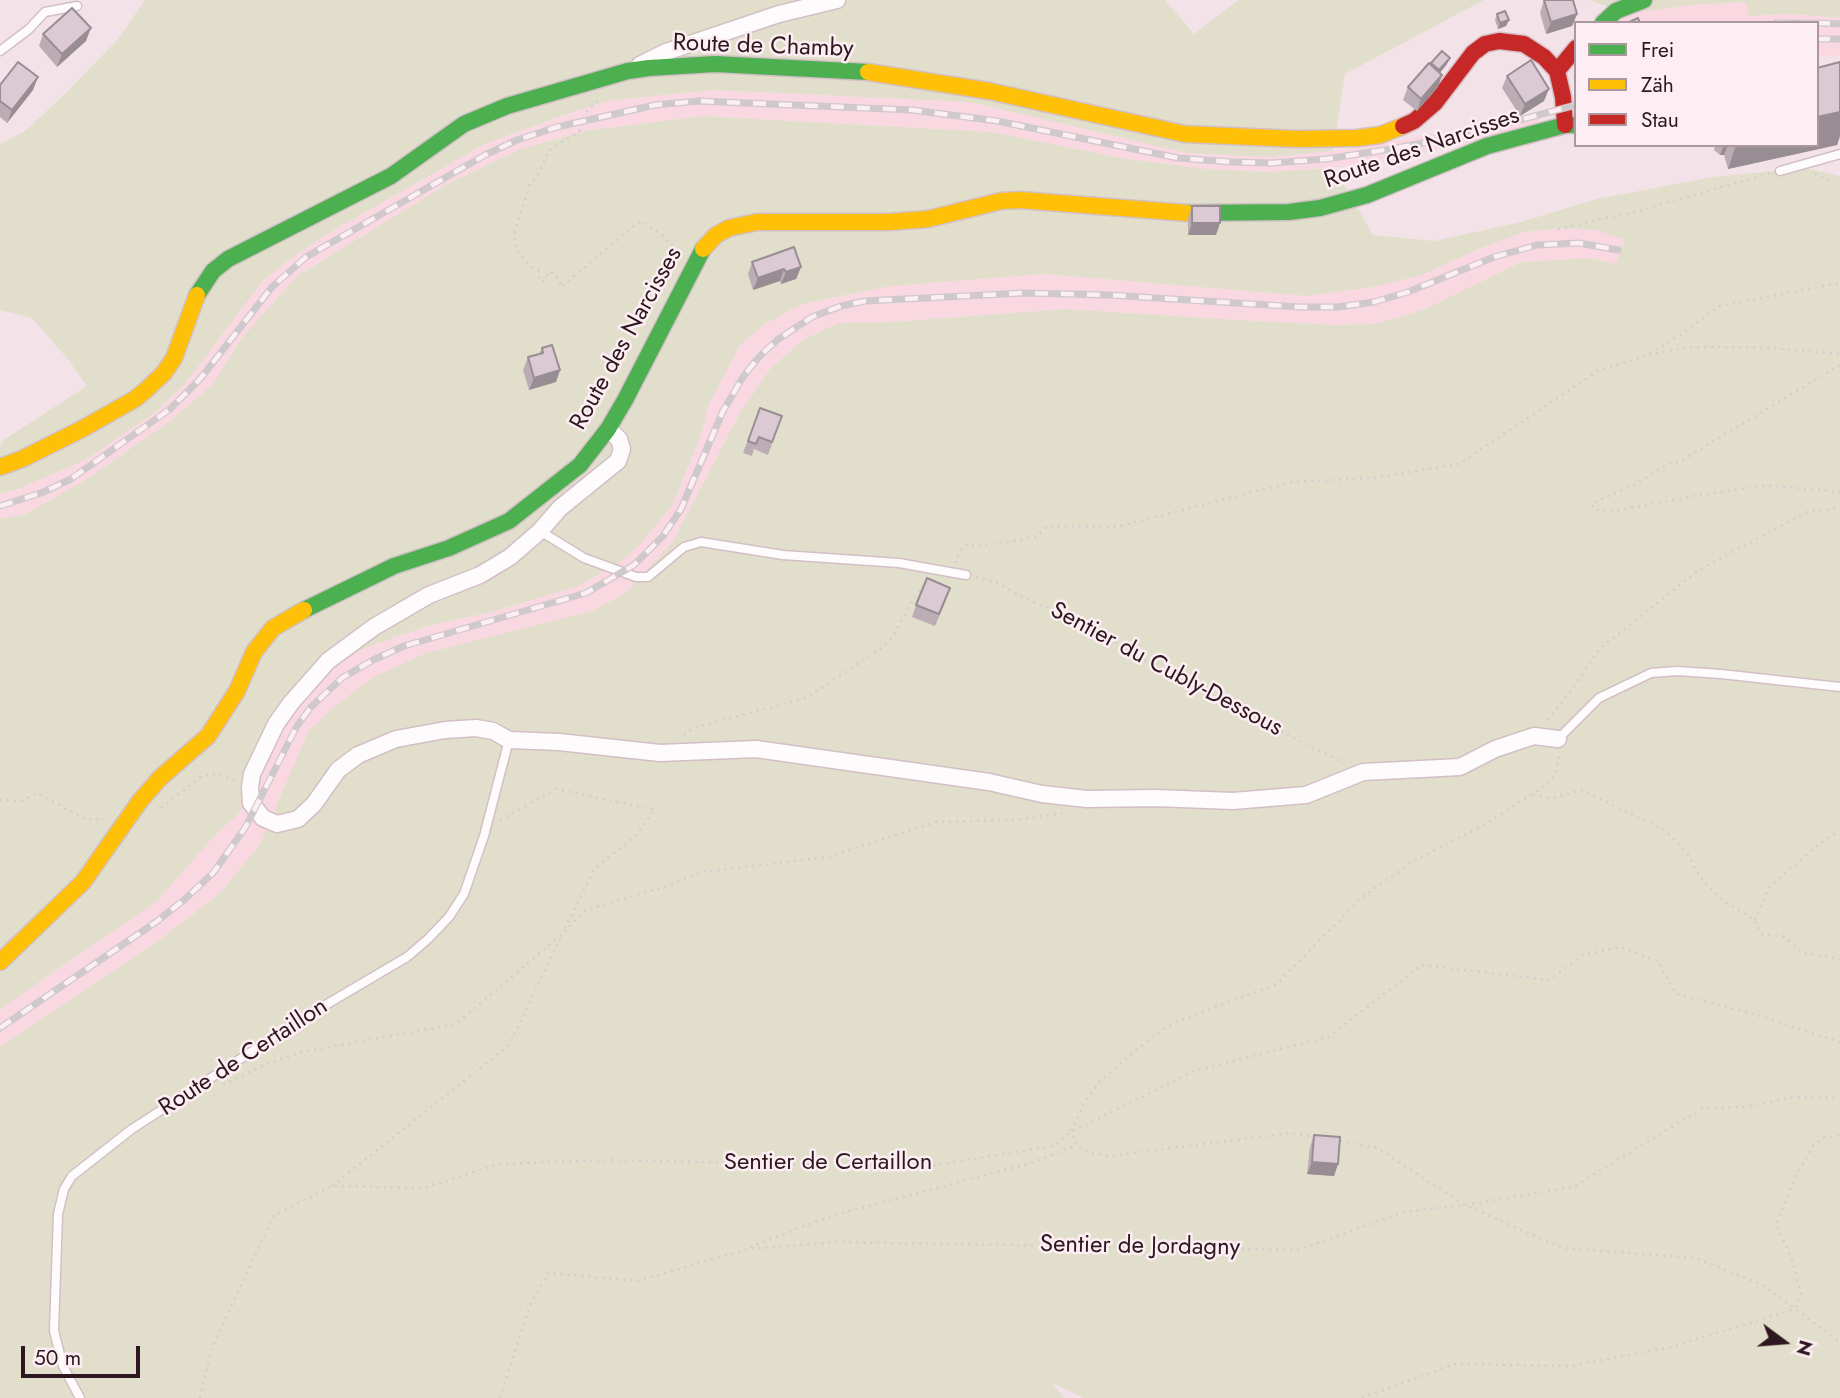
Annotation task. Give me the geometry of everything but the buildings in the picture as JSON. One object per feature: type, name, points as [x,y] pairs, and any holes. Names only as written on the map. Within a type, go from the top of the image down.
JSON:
[{"type":"street","points":[[628,72],[666,52],[779,14],[837,0]]},
{"type":"street","points":[[1604,21],[1616,11],[1644,0]]},
{"type":"street","name":"Route de Chamby","points":[[0,467],[82,429],[135,399],[147,389],[164,373],[174,358],[204,282],[212,271],[228,259],[391,176],[464,124],[507,106],[628,72],[715,64],[880,73],[989,91],[1129,124],[1185,134],[1297,139],[1380,135],[1414,121],[1435,103],[1459,69],[1485,44],[1499,41],[1524,44],[1545,57],[1556,71]]},
{"type":"street","points":[[1570,125],[1556,71],[1574,50]]},
{"type":"street","name":"Route des Narcisses","points":[[0,962],[83,882],[135,808],[160,778],[208,736],[237,691],[254,652],[273,628],[287,618],[394,566],[449,548],[509,521],[580,465],[608,429],[695,260],[716,235],[730,228],[757,222],[889,222],[928,219],[1001,201],[1020,200],[1174,214],[1300,211],[1342,203],[1487,146],[1570,125]]},
{"type":"street","points":[[608,429],[619,439],[622,449],[618,461],[560,508],[540,531],[496,567],[429,595],[374,626],[328,661],[276,724],[252,774],[251,803],[263,818],[277,824],[298,819],[306,813],[338,770],[347,762],[382,744],[421,733],[476,729],[493,731],[509,740],[660,752],[756,749],[989,782],[1042,794],[1087,799],[1233,801],[1306,795],[1363,772],[1460,767],[1495,749],[1534,736],[1558,739]]},
{"type":"lane","points":[[0,51],[29,29],[45,12],[77,6]]},
{"type":"lane","points":[[1780,171],[1840,154]]},
{"type":"lane","points":[[540,531],[584,558],[636,577],[648,576],[684,547],[701,542],[783,555],[899,563],[966,575]]},
{"type":"lane","points":[[1558,739],[1599,698],[1651,673],[1677,671],[1721,674],[1840,687]]},
{"type":"lane","name":"Route de Certaillon","points":[[80,1398],[63,1366],[54,1331],[58,1214],[72,1176],[132,1129],[305,1017],[407,957],[428,939],[449,917],[464,894],[484,836],[509,740]]},
{"type":"path","points":[[607,96],[587,111],[579,132],[549,150],[522,205],[513,234],[517,251],[529,265],[539,271],[538,280],[542,281],[550,271],[558,278],[561,287],[637,223],[643,222],[662,235],[682,256]]},
{"type":"path","points":[[1558,229],[1638,211],[1780,171]]},
{"type":"path","points":[[1807,172],[1832,181]]},
{"type":"path","points":[[1645,356],[1680,335],[1719,306],[1840,283]]},
{"type":"path","points":[[951,572],[959,552],[967,544],[975,546],[1037,536],[1047,526],[1116,527],[1293,482],[1374,478],[1459,464],[1598,371],[1645,356],[1688,346],[1758,347],[1840,354]]},
{"type":"path","points":[[1840,365],[1679,462],[1670,463],[1634,485],[1592,503],[1593,508],[1609,512],[1768,485],[1840,492]]},
{"type":"path","points":[[1328,1139],[1291,1133],[1108,1156],[1089,1153],[1077,1145],[1072,1132],[1084,1103],[1099,1082],[1154,1035],[1176,1022],[1277,984],[1361,898],[1415,860],[1484,825],[1533,795],[1554,776],[1560,757],[1558,739],[1545,725],[1599,649],[1699,570],[1807,512],[1840,508]]},
{"type":"path","points":[[660,752],[695,727],[807,698],[892,638],[916,594],[940,569]]},
{"type":"path","name":"Sentier du Cubly-Dessous","points":[[966,575],[997,583],[1032,602],[1071,615],[1171,677],[1363,772]]},
{"type":"path","points":[[135,808],[155,811],[202,776],[216,774],[250,788]]},
{"type":"path","points":[[332,1186],[509,1045],[594,869],[635,835],[655,810],[556,789],[505,816],[484,836]]},
{"type":"path","points":[[1533,795],[1552,798],[1582,790],[1666,831],[1687,853],[1700,877],[1722,900],[1755,920],[1762,934],[1784,937],[1804,953],[1840,959]]},
{"type":"path","points":[[0,800],[21,801],[37,793],[85,819],[111,817]]},
{"type":"path","points":[[197,1087],[226,1085],[264,1065],[302,1052],[456,1024],[562,935],[586,910],[668,886],[702,872],[828,858],[936,822],[1014,820],[1068,813],[1087,799]]},
{"type":"path","points":[[1755,920],[1769,887],[1825,839],[1840,831]]},
{"type":"path","name":"Sentier de Certaillon","points":[[200,1398],[212,1347],[274,1215],[332,1186],[424,1188],[498,1164],[596,1160],[922,1167],[1054,1146],[1072,1132],[1194,1071],[1328,1037],[1422,965],[1549,980],[1583,955],[1620,947],[1658,961],[1676,994],[1760,1016],[1840,1042]]},
{"type":"path","name":"Sentier de Jordagny","points":[[500,1398],[530,1305],[548,1273],[638,1281],[747,1249],[836,1241],[1298,1250],[1404,1212],[1573,1187],[1703,1108],[1744,1107],[1795,1097],[1840,1098]]},
{"type":"path","points":[[1795,1309],[1801,1294],[1793,1262],[1776,1224],[1795,1178],[1813,1146],[1823,1138],[1840,1135]]},
{"type":"path","points":[[1340,1142],[1377,1148],[1465,1205],[1563,1248],[1696,1258],[1763,1285],[1840,1342]]},
{"type":"path","points":[[747,1249],[831,1216],[1031,1163],[1077,1145]]},
{"type":"path","points":[[1362,1398],[1454,1364],[1570,1366],[1671,1347],[1795,1309]]},
{"type":"shaded area","points":[[145,0],[1165,0],[1194,34],[1238,0],[1484,0],[1345,74],[1333,151],[1269,157],[1187,153],[970,102],[713,90],[607,101],[485,144],[329,233],[284,263],[262,282],[185,384],[154,413],[87,459],[0,494],[2,441],[87,386],[32,318],[0,310],[0,144],[25,131],[66,93],[119,38]]},
{"type":"shaded area","points":[[1590,0],[1840,0],[1840,18],[1791,14],[1749,16],[1746,2],[1691,5],[1626,14]]},
{"type":"shaded area","points":[[1746,2],[1749,16],[1791,14],[1840,18],[1840,56],[1819,57],[1819,21],[1618,21],[1626,14],[1691,5]]},
{"type":"shaded area","points":[[713,90],[970,102],[1187,153],[1269,157],[1333,151],[1466,129],[1521,119],[1550,108],[1536,124],[1466,144],[1334,168],[1268,172],[1207,169],[1127,159],[991,132],[701,116],[585,131],[518,150],[444,186],[297,276],[240,340],[213,384],[165,425],[85,480],[26,514],[0,519],[0,494],[87,459],[154,413],[185,384],[262,282],[284,263],[329,233],[485,144],[607,101]]},
{"type":"shaded area","points":[[701,116],[991,132],[1127,159],[1207,169],[1268,172],[1334,168],[1373,235],[1434,241],[1521,222],[1597,199],[1713,177],[1805,168],[1840,176],[1840,1398],[1084,1398],[1050,1382],[1065,1398],[0,1398],[0,1047],[158,941],[219,894],[260,844],[308,732],[336,705],[374,677],[426,653],[592,611],[624,594],[672,543],[740,413],[770,369],[803,340],[838,323],[891,322],[1066,309],[1337,325],[1375,324],[1423,310],[1521,262],[1591,258],[1616,264],[1625,240],[1596,230],[1567,228],[1524,232],[1422,275],[1373,287],[1307,296],[1044,274],[891,286],[802,304],[765,324],[740,345],[708,406],[703,430],[673,504],[641,543],[623,560],[578,586],[492,612],[431,625],[345,655],[320,674],[280,728],[239,814],[217,833],[157,901],[0,1009],[0,519],[26,514],[85,480],[165,425],[213,384],[240,340],[297,276],[444,186],[518,150],[585,131]]},
{"type":"shaded area","points":[[1567,228],[1596,230],[1625,239],[1616,264],[1591,258],[1521,262],[1423,310],[1375,324],[1337,325],[1066,309],[891,322],[838,323],[803,340],[770,369],[740,413],[672,543],[624,594],[592,611],[426,653],[308,733],[260,844],[219,894],[158,941],[0,1047],[0,1009],[157,901],[217,833],[239,814],[280,728],[320,674],[345,655],[431,625],[492,612],[578,586],[623,560],[673,504],[703,430],[708,406],[740,345],[765,324],[803,304],[891,286],[1044,274],[1307,296],[1373,287],[1422,275],[1524,232]]},
{"type":"railway","points":[[1819,23],[1840,24]]},
{"type":"railway","points":[[1819,39],[1840,39]]},
{"type":"railway","points":[[0,506],[41,493],[71,479],[170,409],[200,379],[272,287],[306,257],[485,155],[517,140],[557,127],[655,105],[699,101],[912,110],[997,121],[1178,158],[1272,163],[1326,159],[1391,149],[1459,136],[1574,106]]},
{"type":"railway","points":[[0,1028],[156,922],[213,873],[245,828],[297,726],[311,707],[342,678],[404,646],[586,593],[634,565],[663,536],[681,509],[723,411],[743,377],[777,340],[812,317],[841,306],[865,301],[1024,293],[1338,307],[1374,302],[1408,292],[1494,257],[1537,245],[1579,243],[1618,250]]},
{"type":"traffic: fast","points":[[1605,21],[1616,11],[1644,0]]},
{"type":"traffic: fast","points":[[197,295],[213,271],[228,259],[391,176],[464,124],[507,106],[628,71],[649,68],[715,64],[868,72]]},
{"type":"traffic: fast","points":[[1187,213],[1289,212],[1320,208],[1367,195],[1487,146],[1565,125],[1574,125]]},
{"type":"traffic: fast","points":[[304,610],[394,566],[449,548],[509,521],[580,465],[608,429],[625,400],[703,249]]},
{"type":"traffic: slow","points":[[868,72],[989,91],[1185,134],[1297,139],[1357,138],[1380,135],[1403,126]]},
{"type":"traffic: slow","points":[[703,249],[716,235],[729,228],[757,222],[889,222],[928,219],[1001,201],[1020,200],[1187,213]]},
{"type":"traffic: slow","points":[[0,467],[82,429],[135,399],[147,389],[164,373],[174,358],[197,295]]},
{"type":"traffic: slow","points":[[0,962],[83,882],[140,801],[160,778],[208,736],[237,691],[254,652],[273,628],[304,610]]},
{"type":"traffic: jam","points":[[1403,126],[1414,121],[1435,103],[1473,53],[1485,44],[1499,41],[1524,44],[1544,57],[1557,71],[1563,97],[1565,125]]},
{"type":"traffic: jam","points":[[1557,71],[1574,50]]}]
